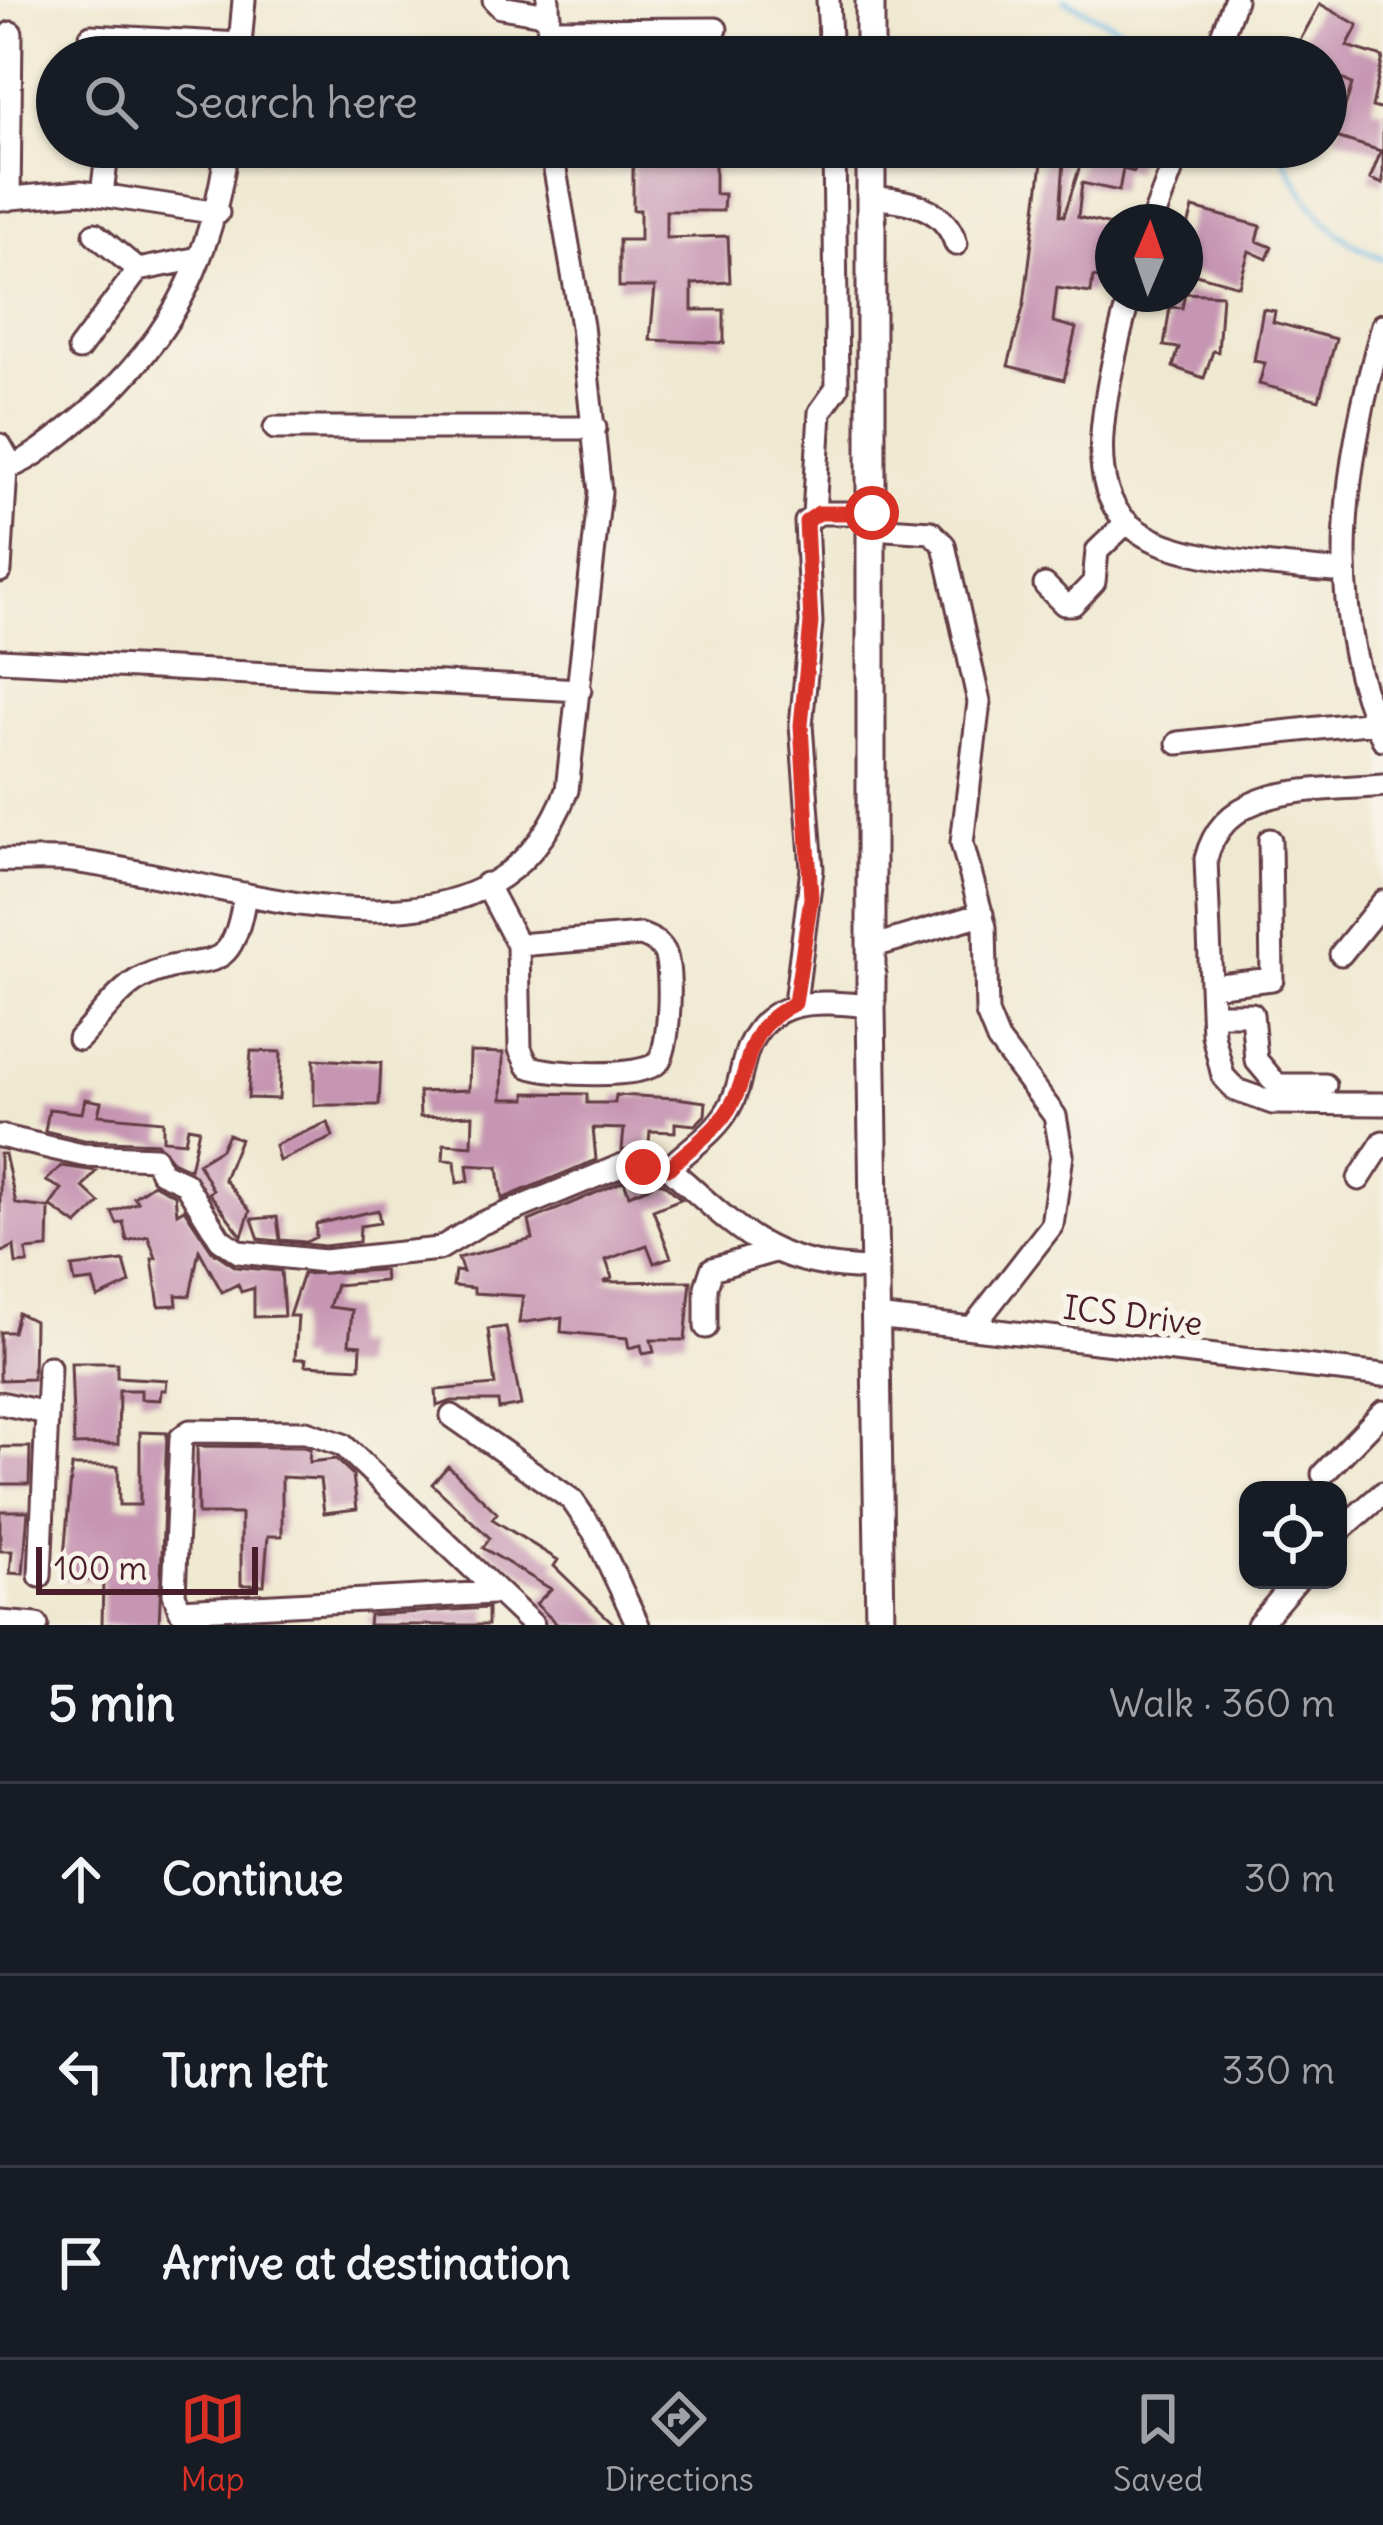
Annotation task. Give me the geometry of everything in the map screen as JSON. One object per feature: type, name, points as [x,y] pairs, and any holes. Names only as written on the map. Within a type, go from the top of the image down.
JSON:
[{"type":"main road","points":[[870,0],[870,36]]},
{"type":"main road","points":[[871,168],[871,1006],[880,1625]]},
{"type":"street","points":[[241,36],[244,0]]},
{"type":"street","points":[[494,0],[501,7],[549,15],[716,29]]},
{"type":"street","points":[[828,0],[830,36]]},
{"type":"street","points":[[1222,36],[1235,0]]},
{"type":"street","points":[[11,33],[5,199],[102,194],[218,213]]},
{"type":"street","points":[[102,194],[105,168]]},
{"type":"street","points":[[6,468],[96,406],[150,351],[190,284],[218,213],[223,168]]},
{"type":"street","points":[[1,856],[70,860],[346,912],[413,910],[486,884],[520,866],[552,830],[567,790],[600,491],[595,428],[554,168]]},
{"type":"street","points":[[795,1003],[811,898],[801,725],[811,623],[805,529],[814,514],[820,412],[837,388],[834,168]]},
{"type":"street","points":[[1159,204],[1172,168]]},
{"type":"street","points":[[871,197],[907,200],[929,210],[952,229],[956,244]]},
{"type":"street","points":[[95,234],[138,270]]},
{"type":"street","points":[[79,349],[138,270],[200,258]]},
{"type":"street","points":[[1126,312],[1100,430],[1100,471],[1108,501],[1126,523],[1155,545],[1201,559],[1344,572]]},
{"type":"street","points":[[1178,743],[1379,730],[1352,643],[1344,572],[1360,411],[1383,325]]},
{"type":"street","points":[[275,428],[595,428]]},
{"type":"street","points":[[0,445],[6,468],[0,571]]},
{"type":"street","points":[[814,514],[931,532],[944,545],[979,703],[962,843],[982,914],[992,1030],[1055,1116],[1062,1179],[1052,1225],[972,1328]]},
{"type":"street","points":[[1045,585],[1064,604],[1073,604],[1094,582],[1097,551],[1126,523]]},
{"type":"street","points":[[0,660],[580,691]]},
{"type":"street","points":[[1383,785],[1270,796],[1226,818],[1212,836],[1206,859],[1212,1014],[1223,1076],[1254,1099],[1383,1104]]},
{"type":"street","points":[[1210,986],[1272,980],[1270,840]]},
{"type":"street","points":[[486,884],[518,945],[520,1048],[528,1066],[629,1073],[658,1063],[667,1048],[667,960],[658,944],[641,935],[518,945]]},
{"type":"street","points":[[79,1039],[140,979],[226,953],[238,937],[245,894]]},
{"type":"street","points":[[1341,954],[1383,902]]},
{"type":"street","points":[[871,947],[982,914]]},
{"type":"street","points":[[669,1168],[725,1115],[741,1086],[747,1048],[766,1018],[795,1003],[871,1006]]},
{"type":"street","points":[[1212,1014],[1252,1014],[1256,1060],[1277,1084],[1325,1085]]},
{"type":"street","points":[[0,1136],[82,1155],[155,1159],[160,1172],[185,1183],[220,1239],[239,1252],[324,1261],[439,1249],[480,1224],[623,1165],[669,1168],[771,1252],[830,1268],[875,1270]]},
{"type":"street","points":[[1358,1179],[1383,1142]]},
{"type":"street","points":[[706,1327],[706,1287],[712,1269],[771,1252]]},
{"type":"street","name":"ICS Drive","points":[[876,1317],[1383,1375]]},
{"type":"street","points":[[40,1576],[50,1367]]},
{"type":"street","points":[[0,1403],[46,1413]]},
{"type":"street","points":[[1324,1474],[1383,1412]]},
{"type":"street","points":[[452,1416],[572,1500],[594,1532],[638,1625]]},
{"type":"street","points":[[493,1593],[180,1610],[174,1594],[181,1438],[190,1431],[306,1432],[343,1445],[493,1593],[532,1625]]},
{"type":"street","points":[[1347,1524],[1383,1493]]},
{"type":"street","points":[[1258,1625],[1289,1589]]},
{"type":"street","points":[[0,1622],[37,1625]]},
{"type":"building","points":[[1320,4],[1358,25],[1347,46],[1347,36],[1302,36]]},
{"type":"building","points":[[1347,46],[1383,57],[1372,107],[1383,110],[1383,184],[1370,179],[1381,151],[1347,140],[1352,84],[1347,82]]},
{"type":"building","points":[[633,168],[715,168],[715,194],[724,194],[723,211],[666,211],[666,238],[728,236],[730,282],[692,284],[692,310],[724,310],[724,343],[650,340],[655,287],[619,287],[619,240],[640,240],[640,210],[633,210]]},
{"type":"building","points":[[1041,168],[1063,168],[1060,215],[1064,216],[1079,168],[1135,168],[1134,172],[1123,169],[1119,191],[1082,183],[1078,217],[1095,221],[1095,277],[1091,293],[1057,288],[1053,322],[1076,328],[1064,380],[1008,366],[1024,304]]},
{"type":"building","points":[[1203,211],[1261,226],[1257,241],[1272,247],[1267,259],[1249,251],[1239,286],[1203,276]]},
{"type":"building","points":[[1203,294],[1222,295],[1218,352],[1213,351],[1204,378],[1173,367],[1179,348],[1164,346],[1169,312],[1203,312]]},
{"type":"building","points":[[1263,309],[1275,311],[1273,322],[1336,339],[1319,400],[1259,384],[1265,363],[1254,361]]},
{"type":"building","points":[[251,1051],[281,1052],[279,1099],[248,1098]]},
{"type":"building","points":[[470,1052],[503,1053],[502,1099],[526,1099],[526,1093],[587,1094],[587,1103],[615,1103],[616,1095],[676,1098],[706,1102],[705,1115],[695,1125],[675,1123],[675,1132],[650,1131],[648,1152],[622,1150],[624,1129],[593,1128],[596,1160],[502,1199],[498,1167],[467,1165],[469,1181],[457,1183],[455,1161],[443,1160],[444,1144],[472,1146],[473,1115],[420,1117],[419,1092],[469,1090]]},
{"type":"building","points":[[314,1059],[381,1063],[379,1105],[314,1105]]},
{"type":"building","points":[[85,1099],[101,1102],[98,1115],[163,1121],[163,1140],[185,1142],[188,1127],[199,1129],[190,1169],[172,1161],[157,1143],[84,1140],[45,1131],[49,1109],[82,1113]]},
{"type":"building","points":[[328,1122],[333,1137],[279,1161],[275,1145]]},
{"type":"building","points":[[228,1134],[240,1139],[224,1179],[250,1211],[242,1236],[209,1193],[213,1190],[198,1163],[221,1149]]},
{"type":"building","points":[[0,1154],[5,1154],[16,1204],[49,1208],[48,1248],[26,1250],[28,1263],[16,1264],[14,1246],[0,1253]]},
{"type":"building","points":[[61,1166],[96,1171],[83,1187],[100,1203],[77,1225],[50,1206],[62,1189],[46,1181]]},
{"type":"building","points":[[624,1181],[629,1195],[651,1186],[649,1182],[663,1183],[681,1199],[653,1210],[671,1257],[654,1263],[647,1245],[606,1260],[612,1278],[603,1282],[691,1281],[685,1340],[651,1340],[654,1352],[643,1354],[641,1345],[629,1348],[627,1338],[561,1332],[562,1317],[519,1323],[523,1296],[474,1293],[474,1288],[453,1286],[455,1271],[463,1272],[458,1258],[533,1239],[529,1221]]},
{"type":"building","points":[[153,1184],[175,1195],[177,1213],[184,1209],[212,1251],[236,1267],[281,1271],[284,1316],[254,1317],[254,1288],[241,1292],[238,1284],[222,1292],[199,1250],[190,1296],[176,1295],[177,1305],[159,1306],[152,1259],[156,1258],[148,1236],[127,1241],[123,1222],[117,1224],[112,1212],[138,1202],[134,1197]]},
{"type":"building","points":[[378,1210],[380,1223],[360,1226],[359,1242],[324,1246],[259,1239],[252,1219],[277,1217],[280,1240],[306,1242],[316,1237],[316,1224]]},
{"type":"building","points":[[124,1261],[130,1283],[98,1298],[93,1281],[75,1283],[72,1267]]},
{"type":"building","points":[[384,1270],[385,1281],[336,1285],[329,1307],[352,1310],[349,1344],[361,1345],[360,1368],[305,1365],[306,1359],[295,1359],[298,1316],[289,1316],[303,1274]]},
{"type":"building","points":[[18,1313],[34,1321],[33,1379],[0,1380],[0,1332],[13,1332]]},
{"type":"building","points":[[506,1327],[521,1405],[499,1409],[498,1401],[452,1401],[437,1406],[436,1390],[495,1385],[488,1329]]},
{"type":"building","points":[[71,1363],[117,1363],[117,1377],[167,1380],[166,1390],[161,1390],[160,1400],[141,1399],[141,1390],[119,1390],[118,1444],[74,1445]]},
{"type":"building","points":[[140,1432],[167,1433],[159,1625],[102,1625],[103,1580],[62,1579],[72,1466],[118,1466],[119,1505],[140,1505]]},
{"type":"building","points":[[197,1446],[303,1447],[310,1449],[309,1462],[336,1459],[353,1475],[357,1509],[324,1513],[320,1479],[282,1477],[282,1536],[268,1536],[264,1585],[241,1585],[241,1514],[198,1514]]},
{"type":"building","points":[[0,1447],[30,1447],[29,1484],[0,1484]]},
{"type":"building","points":[[448,1466],[497,1513],[492,1519],[558,1560],[554,1566],[615,1625],[558,1625],[536,1604],[551,1589],[483,1548],[490,1538],[432,1484]]},
{"type":"building","points":[[0,1511],[28,1511],[23,1574],[10,1573],[12,1551],[0,1551]]},
{"type":"building","points":[[488,1608],[488,1625],[368,1625],[369,1615]]},
{"type":"waterway","points":[[1065,0],[1135,36]]},
{"type":"waterway","points":[[1290,168],[1332,228],[1383,258]]},
{"type":"route","points":[[643,1167],[669,1168],[706,1136],[741,1086],[747,1048],[766,1018],[795,1003],[812,869],[801,725],[811,623],[806,522],[819,513],[872,513]]}]
